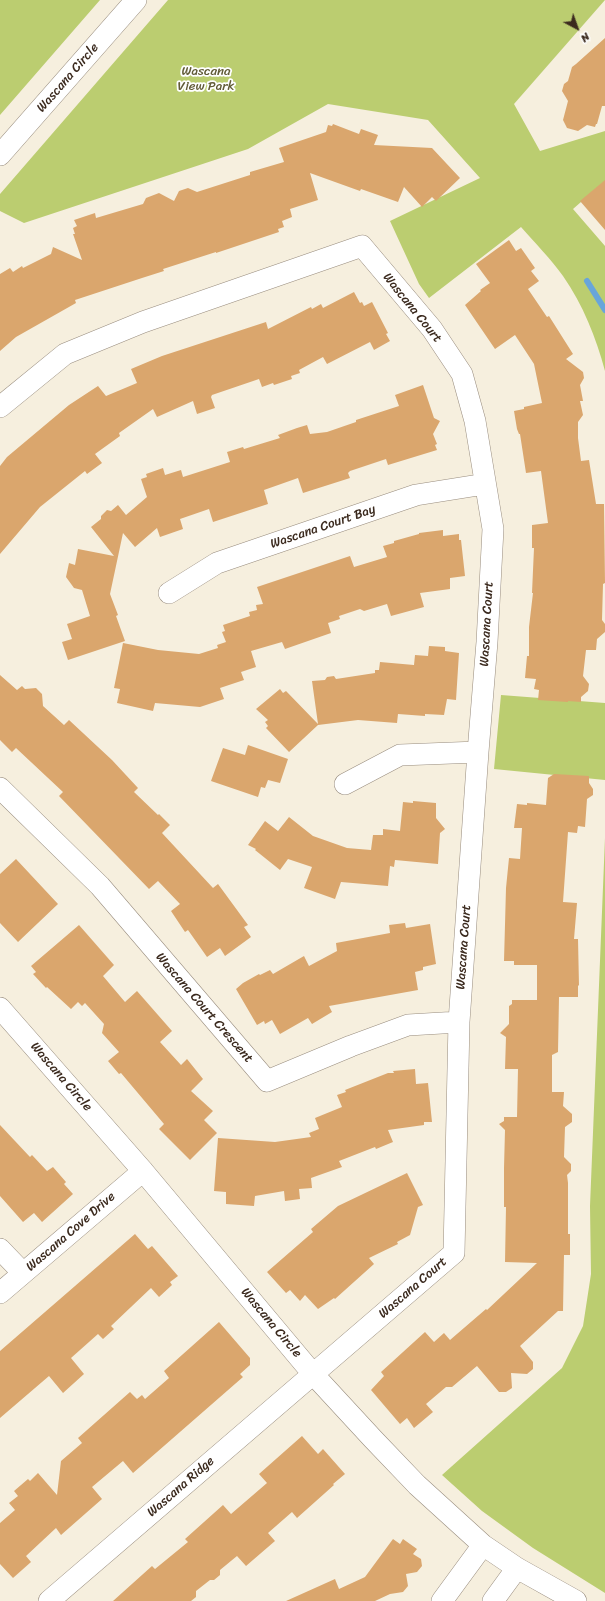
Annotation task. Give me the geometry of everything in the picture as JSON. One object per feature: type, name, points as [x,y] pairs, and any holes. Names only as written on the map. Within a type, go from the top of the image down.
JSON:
[{"type":"street","name":"Wascana Circle","points":[[0,155],[136,0]]},
{"type":"street","name":"Wascana Court","points":[[0,406],[65,354],[143,322],[362,246],[432,329],[462,374],[475,421],[492,529],[487,642],[459,1022],[454,1253],[313,1374]]},
{"type":"street","name":"Wascana Court Bay","points":[[170,593],[217,563],[416,495],[485,484]]},
{"type":"street","points":[[345,784],[400,755],[478,752]]},
{"type":"street","name":"Wascana Court Crescent","points":[[0,788],[100,886],[267,1081],[351,1046],[408,1025],[459,1022]]},
{"type":"street","name":"Wascana Circle","points":[[0,1008],[142,1170],[313,1374],[373,1440],[417,1485],[483,1544],[517,1568],[576,1601]]},
{"type":"street","name":"Wascana Cove Drive","points":[[0,1293],[142,1170]]},
{"type":"street","points":[[0,1249],[23,1273]]},
{"type":"street","name":"Wascana Ridge","points":[[49,1601],[313,1374]]},
{"type":"street","points":[[442,1601],[483,1544]]},
{"type":"street","points":[[493,1601],[517,1568]]},
{"type":"green space","points":[[0,0],[100,0],[0,115]]},
{"type":"green space","name":"Wascana View Park","points":[[168,0],[605,0],[514,104],[540,151],[605,131],[605,181],[573,209],[605,246],[605,371],[588,322],[577,298],[553,263],[521,227],[429,298],[419,284],[390,221],[480,178],[428,120],[328,104],[248,149],[24,223],[0,211],[0,194]]},
{"type":"green space","points":[[501,695],[605,703],[605,780],[494,769]]},
{"type":"green space","points":[[605,838],[605,1593],[533,1548],[482,1511],[442,1475],[562,1368],[583,1326],[591,1274],[590,1206]]},
{"type":"building","points":[[605,38],[605,106],[602,106],[595,127],[587,125],[578,131],[567,128],[563,120],[568,101],[562,91],[564,84],[568,81],[572,67]]},
{"type":"building","points":[[333,124],[359,134],[361,129],[378,135],[374,145],[432,148],[460,178],[436,201],[432,197],[422,207],[404,187],[398,202],[361,189],[360,191],[310,173],[318,200],[290,209],[292,217],[282,221],[284,227],[278,229],[279,232],[163,269],[164,271],[75,300],[76,303],[16,337],[0,351],[0,274],[10,268],[13,272],[22,266],[23,268],[51,254],[53,247],[82,260],[73,234],[75,234],[73,228],[77,226],[74,220],[95,213],[96,218],[143,204],[146,198],[159,193],[174,201],[179,191],[188,188],[197,192],[250,175],[250,172],[284,162],[279,148],[326,132],[328,125],[332,126]]},
{"type":"building","points":[[605,180],[605,230],[580,201]]},
{"type":"building","points":[[509,240],[516,251],[521,248],[535,268],[531,271],[539,281],[528,289],[547,317],[549,316],[573,354],[566,359],[583,372],[584,378],[580,385],[583,401],[580,401],[583,415],[578,422],[578,438],[581,461],[589,460],[596,504],[604,504],[605,583],[603,584],[602,620],[605,624],[605,632],[597,639],[596,650],[586,650],[583,676],[589,684],[588,691],[581,697],[581,702],[538,700],[539,690],[534,689],[536,679],[525,678],[527,656],[529,656],[529,627],[533,593],[534,548],[532,548],[532,525],[548,523],[541,471],[526,473],[520,434],[517,429],[514,411],[542,403],[534,364],[515,335],[495,349],[465,305],[481,291],[480,290],[490,283],[476,264]]},
{"type":"building","points":[[354,292],[360,303],[362,302],[364,306],[372,302],[388,333],[386,334],[390,341],[374,350],[370,342],[327,364],[323,357],[299,370],[300,373],[291,376],[292,379],[274,385],[273,383],[262,387],[259,379],[212,395],[211,397],[215,408],[197,414],[193,401],[157,417],[153,409],[119,433],[120,436],[95,454],[102,463],[87,474],[85,471],[40,507],[0,554],[0,466],[7,457],[69,405],[98,386],[106,396],[137,383],[131,369],[162,356],[266,322],[268,329],[311,307],[312,309],[321,304],[323,308]]},
{"type":"building","points":[[423,385],[434,418],[440,421],[433,434],[437,444],[435,445],[437,450],[388,465],[386,459],[350,471],[348,473],[350,478],[303,493],[298,478],[264,490],[268,504],[213,522],[209,509],[180,519],[183,529],[160,537],[157,528],[135,547],[123,533],[110,594],[118,615],[116,616],[125,641],[68,660],[62,642],[72,639],[67,624],[90,616],[82,590],[74,588],[66,577],[69,563],[75,565],[78,549],[114,556],[91,527],[101,519],[101,516],[107,510],[111,511],[118,505],[126,515],[147,497],[141,479],[147,477],[146,474],[163,468],[165,475],[181,470],[183,477],[230,462],[227,452],[243,447],[244,449],[280,438],[278,435],[307,425],[310,434],[327,432],[356,422],[356,420],[399,406],[395,395]]},
{"type":"building","points":[[443,530],[443,536],[459,534],[465,576],[450,578],[450,589],[420,593],[424,607],[391,616],[387,604],[364,611],[360,609],[339,616],[340,619],[328,623],[331,633],[285,649],[282,642],[251,651],[256,667],[241,672],[244,680],[220,688],[224,699],[200,707],[155,703],[153,711],[117,703],[120,689],[114,688],[123,643],[158,650],[199,654],[218,648],[217,645],[226,642],[222,632],[225,631],[223,625],[250,616],[249,612],[257,610],[256,605],[263,604],[257,587],[350,556],[354,567],[387,557],[383,546],[419,533]]},
{"type":"building","points":[[429,646],[445,647],[445,651],[459,653],[456,700],[447,699],[444,715],[425,714],[425,716],[398,714],[397,723],[358,720],[318,725],[289,752],[266,728],[268,726],[265,722],[268,720],[256,709],[280,689],[283,693],[286,691],[318,724],[312,681],[325,680],[327,677],[334,676],[336,679],[375,673],[375,670],[379,670],[380,662],[414,665],[415,655],[428,656]]},
{"type":"building","points":[[0,675],[17,690],[22,686],[25,689],[36,688],[42,694],[43,706],[64,725],[69,720],[112,760],[138,788],[134,792],[170,825],[162,833],[213,888],[218,884],[248,925],[244,927],[251,937],[225,956],[220,948],[207,957],[188,930],[185,932],[171,911],[180,904],[158,881],[149,889],[59,796],[63,792],[16,748],[12,752],[0,740]]},
{"type":"building","points":[[248,745],[288,759],[280,783],[268,780],[265,788],[261,787],[258,797],[211,781],[223,748],[245,755]]},
{"type":"building","points":[[554,774],[589,776],[589,783],[593,789],[593,795],[587,799],[585,827],[578,826],[577,833],[568,832],[563,902],[577,903],[574,939],[578,939],[579,986],[578,985],[578,997],[559,997],[558,1052],[552,1055],[552,1092],[564,1092],[563,1106],[572,1114],[572,1122],[565,1127],[564,1157],[571,1164],[571,1171],[567,1175],[568,1234],[570,1234],[570,1255],[564,1255],[563,1311],[558,1311],[520,1346],[533,1362],[533,1369],[527,1374],[511,1373],[512,1388],[506,1392],[499,1392],[477,1366],[452,1387],[446,1387],[426,1404],[433,1412],[414,1428],[407,1418],[400,1424],[371,1390],[384,1376],[381,1372],[425,1332],[434,1342],[444,1333],[450,1340],[486,1309],[487,1310],[537,1263],[505,1262],[505,1130],[499,1124],[504,1121],[504,1117],[517,1117],[518,1069],[505,1069],[506,1037],[500,1033],[509,1024],[509,1006],[512,1004],[512,1000],[537,1000],[537,965],[514,965],[514,961],[504,961],[506,888],[509,858],[520,859],[522,828],[514,828],[517,804],[527,805],[527,803],[546,805],[548,778]]},
{"type":"building","points":[[413,801],[436,803],[436,818],[445,829],[440,833],[438,864],[395,860],[394,867],[390,866],[388,886],[341,882],[335,899],[304,888],[312,867],[288,859],[280,870],[255,850],[256,849],[248,845],[265,821],[278,831],[289,817],[313,836],[347,848],[371,850],[373,835],[383,835],[383,829],[400,831],[403,802],[413,803]]},
{"type":"building","points":[[16,859],[58,904],[18,942],[0,923],[0,874]]},
{"type":"building","points":[[405,923],[406,928],[430,924],[436,964],[423,967],[423,970],[415,972],[418,990],[329,1006],[332,1012],[312,1024],[308,1018],[280,1034],[272,1020],[265,1024],[264,1021],[257,1025],[236,989],[243,983],[259,974],[260,975],[270,970],[273,974],[304,956],[309,966],[337,951],[336,943],[390,933],[389,925]]},
{"type":"building","points":[[79,925],[114,965],[103,976],[125,1002],[137,991],[172,1031],[160,1042],[181,1065],[187,1059],[203,1079],[191,1091],[213,1111],[204,1120],[217,1133],[190,1160],[159,1129],[164,1124],[121,1073],[119,1074],[108,1061],[119,1052],[102,1033],[104,1024],[85,1003],[82,1006],[78,1002],[71,1009],[47,987],[46,988],[33,974],[36,972],[31,966]]},
{"type":"building","points":[[415,1069],[416,1084],[428,1083],[432,1122],[424,1122],[424,1125],[388,1130],[393,1142],[376,1149],[375,1147],[339,1161],[342,1167],[311,1178],[312,1188],[299,1189],[300,1199],[285,1201],[284,1191],[255,1196],[254,1206],[226,1204],[226,1192],[214,1191],[218,1138],[275,1142],[311,1137],[309,1133],[319,1129],[315,1118],[342,1107],[337,1095],[346,1092],[345,1090],[388,1073],[394,1073],[393,1071]]},
{"type":"building","points":[[0,1125],[30,1157],[32,1155],[47,1171],[53,1167],[66,1182],[64,1184],[73,1194],[42,1222],[34,1213],[23,1222],[0,1196]]},
{"type":"building","points":[[407,1173],[423,1205],[418,1207],[410,1235],[397,1242],[398,1244],[369,1258],[374,1264],[335,1299],[334,1298],[318,1309],[305,1295],[300,1301],[290,1290],[286,1293],[267,1272],[313,1232],[311,1229],[338,1206]]},
{"type":"building","points":[[135,1234],[148,1249],[152,1246],[178,1276],[170,1282],[172,1285],[159,1297],[151,1288],[111,1326],[114,1329],[103,1339],[98,1334],[71,1358],[84,1374],[63,1393],[49,1376],[0,1418],[0,1351]]},
{"type":"building","points":[[219,1322],[250,1358],[250,1365],[240,1374],[243,1377],[133,1473],[123,1461],[92,1487],[102,1499],[61,1535],[56,1528],[26,1556],[31,1562],[13,1578],[0,1564],[0,1523],[15,1510],[9,1503],[18,1496],[14,1491],[28,1479],[30,1481],[38,1473],[57,1495],[61,1461],[82,1443],[78,1438],[130,1392],[137,1399],[142,1395],[145,1399],[169,1378],[164,1371]]},
{"type":"building","points":[[302,1436],[318,1454],[323,1449],[345,1474],[297,1518],[292,1512],[268,1533],[275,1541],[246,1566],[237,1556],[220,1570],[220,1575],[214,1580],[210,1580],[196,1591],[196,1597],[191,1601],[113,1601],[152,1566],[155,1569],[188,1542],[185,1539],[223,1505],[231,1514],[267,1483],[259,1474]]},
{"type":"building","points":[[393,1539],[400,1544],[403,1539],[417,1549],[413,1554],[421,1559],[422,1566],[417,1572],[406,1574],[408,1586],[403,1592],[390,1594],[375,1601],[286,1601],[335,1579],[339,1589],[365,1577]]},
{"type":"waterway","points":[[587,281],[605,310]]}]
